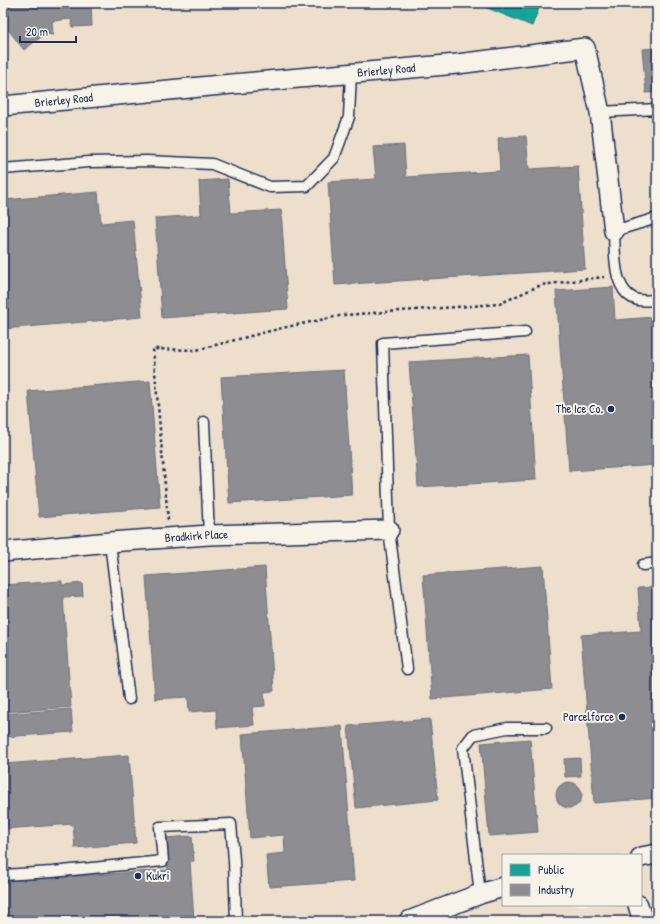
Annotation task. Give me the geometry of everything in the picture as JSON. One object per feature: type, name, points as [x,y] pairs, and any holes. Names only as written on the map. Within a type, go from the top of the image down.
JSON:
[{"type":"street","name":"Brierley Road","points":[[3,106],[457,64],[585,48],[600,112],[614,231]]},
{"type":"street","name":"Bradkirk Place","points":[[3,552],[209,535],[389,530]]},
{"type":"street","points":[[642,857],[657,854]]},
{"type":"street","points":[[409,921],[502,887]]},
{"type":"street","points":[[638,906],[643,921]]},
{"type":"lane","points":[[3,169],[89,162],[212,164],[270,187],[307,186],[334,158],[349,117],[351,73]]},
{"type":"lane","points":[[600,112],[657,109]]},
{"type":"lane","points":[[657,218],[614,231],[617,276],[625,292],[638,300],[657,300]]},
{"type":"lane","points":[[407,669],[389,530],[383,343],[525,332]]},
{"type":"lane","points":[[204,422],[209,535]]},
{"type":"lane","points":[[110,542],[129,699]]},
{"type":"lane","points":[[644,565],[657,564]]},
{"type":"lane","points":[[480,894],[463,748],[473,735],[507,728],[546,728]]},
{"type":"lane","points":[[3,875],[163,861],[160,827],[231,824],[236,921]]},
{"type":"path","points":[[170,538],[153,350],[196,350],[282,328],[344,315],[499,304],[541,285],[617,276]]},
{"type":"shaded area","points":[[3,3],[657,3],[657,921],[3,921]]},
{"type":"building: Public","points":[[475,3],[541,3],[532,26]]},
{"type":"building: Industry","points":[[3,3],[91,3],[92,26],[72,27],[71,19],[52,21],[53,35],[45,34],[24,50],[3,23]]},
{"type":"building: Industry","points":[[657,48],[657,92],[646,93],[642,49]]},
{"type":"building: Industry","points":[[526,136],[529,169],[578,166],[585,269],[335,285],[328,182],[376,179],[373,147],[404,145],[406,177],[500,171],[498,138]]},
{"type":"building: Industry","points":[[228,179],[231,213],[281,210],[288,309],[162,318],[155,218],[201,215],[199,181]]},
{"type":"building: Industry","points":[[98,192],[101,223],[133,220],[142,317],[3,329],[3,200]]},
{"type":"building: Industry","name":"The Ice Co.","points":[[613,287],[615,320],[653,317],[655,352],[657,352],[657,465],[569,471],[556,291]]},
{"type":"building: Industry","points":[[528,355],[536,480],[418,487],[409,362]]},
{"type":"building: Industry","points":[[344,370],[352,495],[229,503],[221,377]]},
{"type":"building: Industry","points":[[150,381],[160,507],[39,517],[28,391]]},
{"type":"building: Industry","points":[[543,566],[552,689],[432,699],[423,575]]},
{"type":"building: Industry","points":[[265,567],[274,691],[264,692],[265,706],[252,707],[254,725],[217,728],[216,710],[189,712],[188,697],[155,699],[146,576]]},
{"type":"building: Industry","points":[[62,581],[62,585],[82,583],[83,596],[63,597],[71,707],[3,712],[3,585]]},
{"type":"building: Industry","name":"Parcelforce","points":[[657,587],[657,798],[594,803],[581,635],[641,631],[638,588]]},
{"type":"building: Industry","points":[[71,709],[73,732],[3,737],[3,714]]},
{"type":"building: Industry","points":[[430,719],[438,800],[356,808],[348,726]]},
{"type":"building: Industry","points":[[342,726],[354,881],[269,887],[266,855],[285,853],[284,835],[250,838],[242,734]]},
{"type":"building: Industry","points":[[530,739],[538,832],[489,836],[481,743]]},
{"type":"building: Industry","points":[[129,755],[136,843],[75,848],[73,824],[3,829],[3,764]]},
{"type":"building: Industry","points":[[580,758],[581,776],[565,777],[564,759]]},
{"type":"building: Industry","points":[[569,782],[578,786],[582,795],[578,804],[569,808],[560,804],[556,795],[560,786]]},
{"type":"building: Industry","name":"Kukri","points":[[192,836],[194,861],[190,861],[194,921],[5,921],[3,881],[168,870],[165,838]]},
{"type":"place","name":"The Ice Co.","points":[[611,409]]},
{"type":"place","name":"Parcelforce","points":[[622,717]]},
{"type":"place","name":"Kukri","points":[[138,876]]}]
